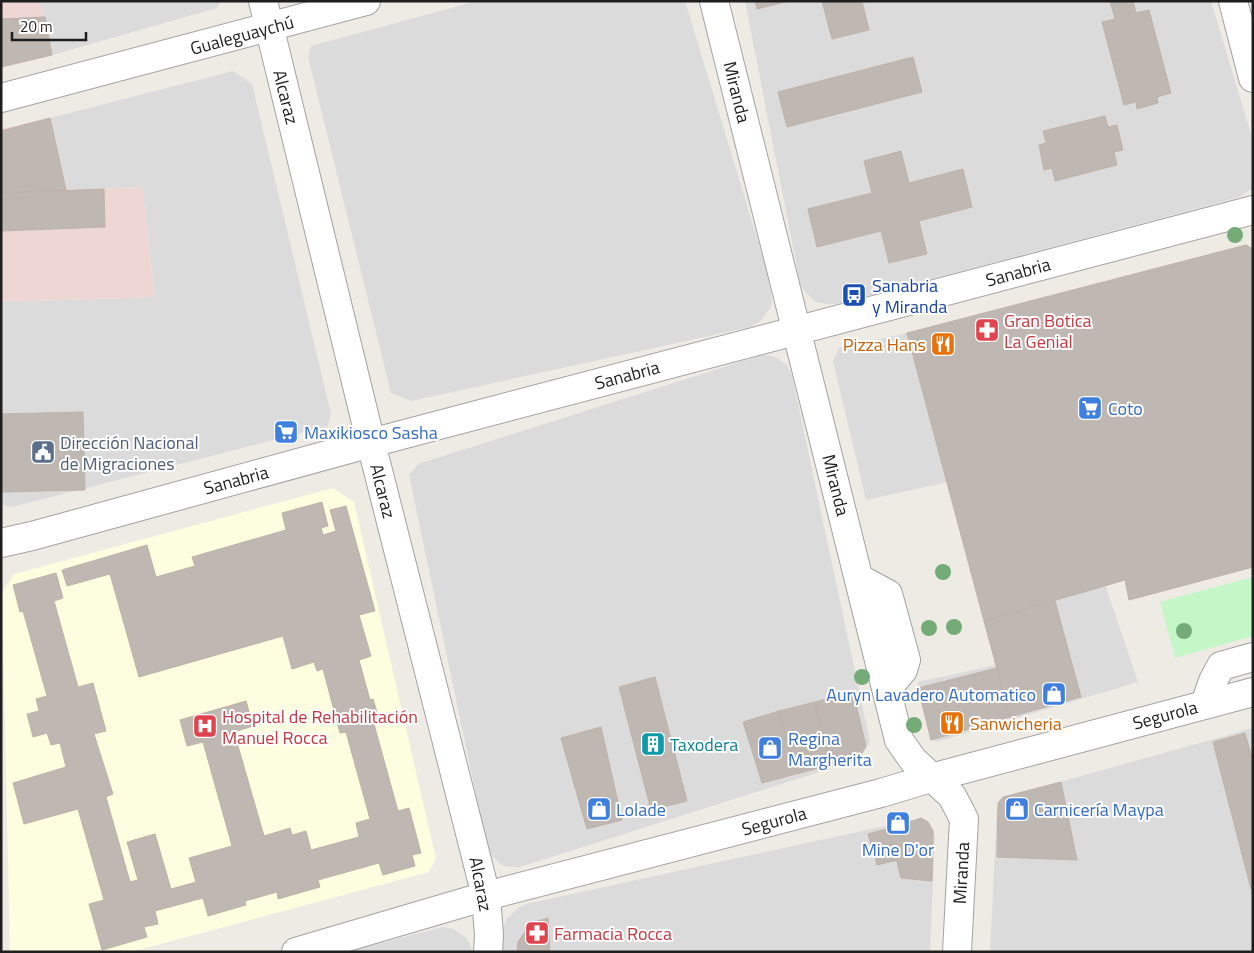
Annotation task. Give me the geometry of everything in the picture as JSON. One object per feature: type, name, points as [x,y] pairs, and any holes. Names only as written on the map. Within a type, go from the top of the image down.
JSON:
[{"type":"street","name":"Alcaraz","points":[[263,1],[371,443],[486,896],[489,935],[488,952]]},
{"type":"street","name":"Gualeguaychú","points":[[1,98],[366,1]]},
{"type":"street","name":"Miranda","points":[[714,1],[899,740],[913,760],[952,796],[964,819],[957,952]]},
{"type":"street","points":[[1233,1],[1253,78]]},
{"type":"street","name":"Sanabria","points":[[1,542],[32,536],[371,443],[1253,210]]},
{"type":"street","points":[[1206,704],[1213,681],[1221,666],[1253,657]]},
{"type":"street","name":"Segurola","points":[[296,952],[486,896],[881,793],[1253,692]]},
{"type":"shaded area","points":[[1,1],[40,1],[52,55],[1,68]]},
{"type":"shaded area","points":[[40,1],[221,1],[217,8],[52,55]]},
{"type":"shaded area","points":[[477,1],[685,1],[766,268],[772,300],[771,306],[762,320],[750,327],[411,401],[391,393],[308,57],[311,46]]},
{"type":"shaded area","points":[[745,1],[1211,1],[1253,141],[1253,188],[1240,197],[837,304],[816,302],[805,292],[800,283]]},
{"type":"shaded area","points":[[233,71],[252,84],[331,414],[328,426],[12,507],[1,504],[1,302],[155,297],[142,187],[66,190],[50,118]]},
{"type":"shaded area","points":[[50,118],[66,190],[142,187],[155,297],[1,302],[1,129]]},
{"type":"shaded area","points":[[907,333],[948,482],[866,500],[833,361],[839,348]]},
{"type":"shaded area","points":[[762,355],[773,356],[780,360],[787,365],[792,376],[870,742],[860,759],[520,867],[502,865],[492,856],[487,847],[409,475],[418,464]]},
{"type":"shaded area","name":"Hospital de Rehabilitación Manuel Rocca","points":[[333,488],[354,502],[436,859],[429,872],[131,952],[10,952],[2,593],[14,574]]},
{"type":"shaded area","points":[[1105,584],[1138,682],[936,742],[930,738],[918,682],[996,665],[984,621]]},
{"type":"shaded area","points":[[1253,728],[1253,952],[990,952],[997,810],[1006,797]]},
{"type":"shaded area","points":[[922,818],[935,836],[930,952],[502,952],[503,928],[506,920],[518,908],[526,904]]},
{"type":"shaded area","points":[[443,927],[453,929],[465,937],[470,944],[472,952],[346,952]]},
{"type":"green space","points":[[1253,577],[1253,636],[1175,658],[1160,602]]},
{"type":"building","points":[[755,1],[789,1],[757,9]]},
{"type":"building","points":[[822,1],[862,1],[869,30],[832,39]]},
{"type":"building","points":[[1110,1],[1133,1],[1136,13],[1149,10],[1171,93],[1157,97],[1158,103],[1137,109],[1136,102],[1124,105],[1102,22],[1115,19]]},
{"type":"building","points":[[45,17],[52,55],[1,67],[1,19]]},
{"type":"building","points":[[913,57],[922,92],[787,127],[778,92]]},
{"type":"building","points":[[1105,116],[1108,127],[1117,125],[1123,150],[1114,152],[1117,165],[1055,181],[1052,168],[1044,170],[1039,145],[1046,143],[1043,131]]},
{"type":"building","points":[[50,118],[66,190],[1,193],[1,131]]},
{"type":"building","points":[[901,151],[909,183],[963,169],[972,207],[919,221],[927,254],[889,263],[881,231],[817,247],[808,209],[872,193],[864,161]]},
{"type":"building","points":[[104,189],[105,227],[1,231],[1,193]]},
{"type":"building","name":"Coto","points":[[1246,245],[1253,249],[1253,567],[1129,600],[1125,580],[984,621],[907,333]]},
{"type":"building","name":"Dirección Nacional de Migraciones","points":[[83,412],[85,490],[1,492],[1,414]]},
{"type":"building","points":[[322,502],[328,526],[321,528],[323,535],[336,531],[330,510],[346,506],[375,611],[359,615],[371,656],[359,660],[370,700],[373,699],[380,722],[374,724],[398,811],[409,808],[421,853],[412,855],[415,866],[383,875],[379,863],[318,880],[320,887],[278,899],[277,892],[245,901],[246,905],[208,916],[203,898],[155,911],[158,924],[144,927],[147,937],[102,950],[89,904],[104,900],[78,809],[24,824],[13,783],[66,767],[60,743],[51,745],[47,733],[33,737],[27,714],[39,711],[36,699],[47,696],[23,611],[20,612],[13,585],[56,573],[63,598],[54,601],[78,687],[93,683],[106,731],[94,734],[113,794],[106,797],[130,882],[138,880],[127,842],[155,834],[171,889],[196,882],[189,858],[232,846],[203,742],[187,746],[180,720],[246,701],[253,726],[234,732],[264,836],[290,828],[292,835],[306,831],[311,850],[359,837],[356,823],[370,819],[346,732],[340,733],[323,669],[317,671],[314,662],[292,669],[283,636],[139,677],[110,574],[67,586],[62,570],[147,545],[156,577],[195,566],[192,557],[286,530],[282,513]]},
{"type":"building","points":[[1055,601],[1081,697],[1010,717],[984,621]]},
{"type":"building","points":[[997,668],[1010,717],[931,740],[918,688]]},
{"type":"building","name":"Taxodera","points":[[655,677],[687,801],[651,810],[619,687]]},
{"type":"building","points":[[853,692],[866,746],[859,758],[831,765],[815,702]]},
{"type":"building","points":[[815,702],[831,765],[796,774],[779,711]]},
{"type":"building","name":"Regina Margherita","points":[[779,711],[796,774],[762,783],[743,722]]},
{"type":"building","points":[[601,727],[622,820],[587,829],[561,738]]},
{"type":"building","points":[[1245,733],[1253,761],[1253,889],[1251,889],[1213,742]]},
{"type":"building","points":[[1061,782],[1077,860],[997,857],[998,803],[1003,797]]},
{"type":"building","points":[[921,818],[928,822],[933,831],[932,881],[901,878],[895,853],[906,848],[901,825]]},
{"type":"building","points":[[901,825],[906,848],[895,853],[898,860],[877,865],[868,834]]},
{"type":"building","name":"Farmacia Rocca","points":[[548,918],[550,952],[517,952],[518,942],[531,923]]},
{"type":"place","name":"Sanabria y Miranda","points":[[854,295]]},
{"type":"place","name":"Gran Botica La Genial","points":[[987,330]]},
{"type":"place","name":"Pizza Hans","points":[[943,344]]},
{"type":"place","name":"Coto","points":[[1090,408]]},
{"type":"place","name":"Maxikiosco Sasha","points":[[286,432]]},
{"type":"place","name":"Dirección Nacional de Migraciones","points":[[43,452]]},
{"type":"place","name":"Auryn Lavadero Automatico","points":[[1054,694]]},
{"type":"place","name":"Sanwicheria","points":[[952,723]]},
{"type":"place","name":"Hospital de Rehabilitación Manuel Rocca","points":[[205,726]]},
{"type":"place","name":"Taxodera","points":[[653,744]]},
{"type":"place","name":"Regina Margherita","points":[[770,748]]},
{"type":"place","name":"Lolade","points":[[599,809]]},
{"type":"place","name":"Carnicería Maypa","points":[[1017,809]]},
{"type":"place","name":"Mine D'or","points":[[898,823]]},
{"type":"place","name":"Farmacia Rocca","points":[[537,933]]}]
